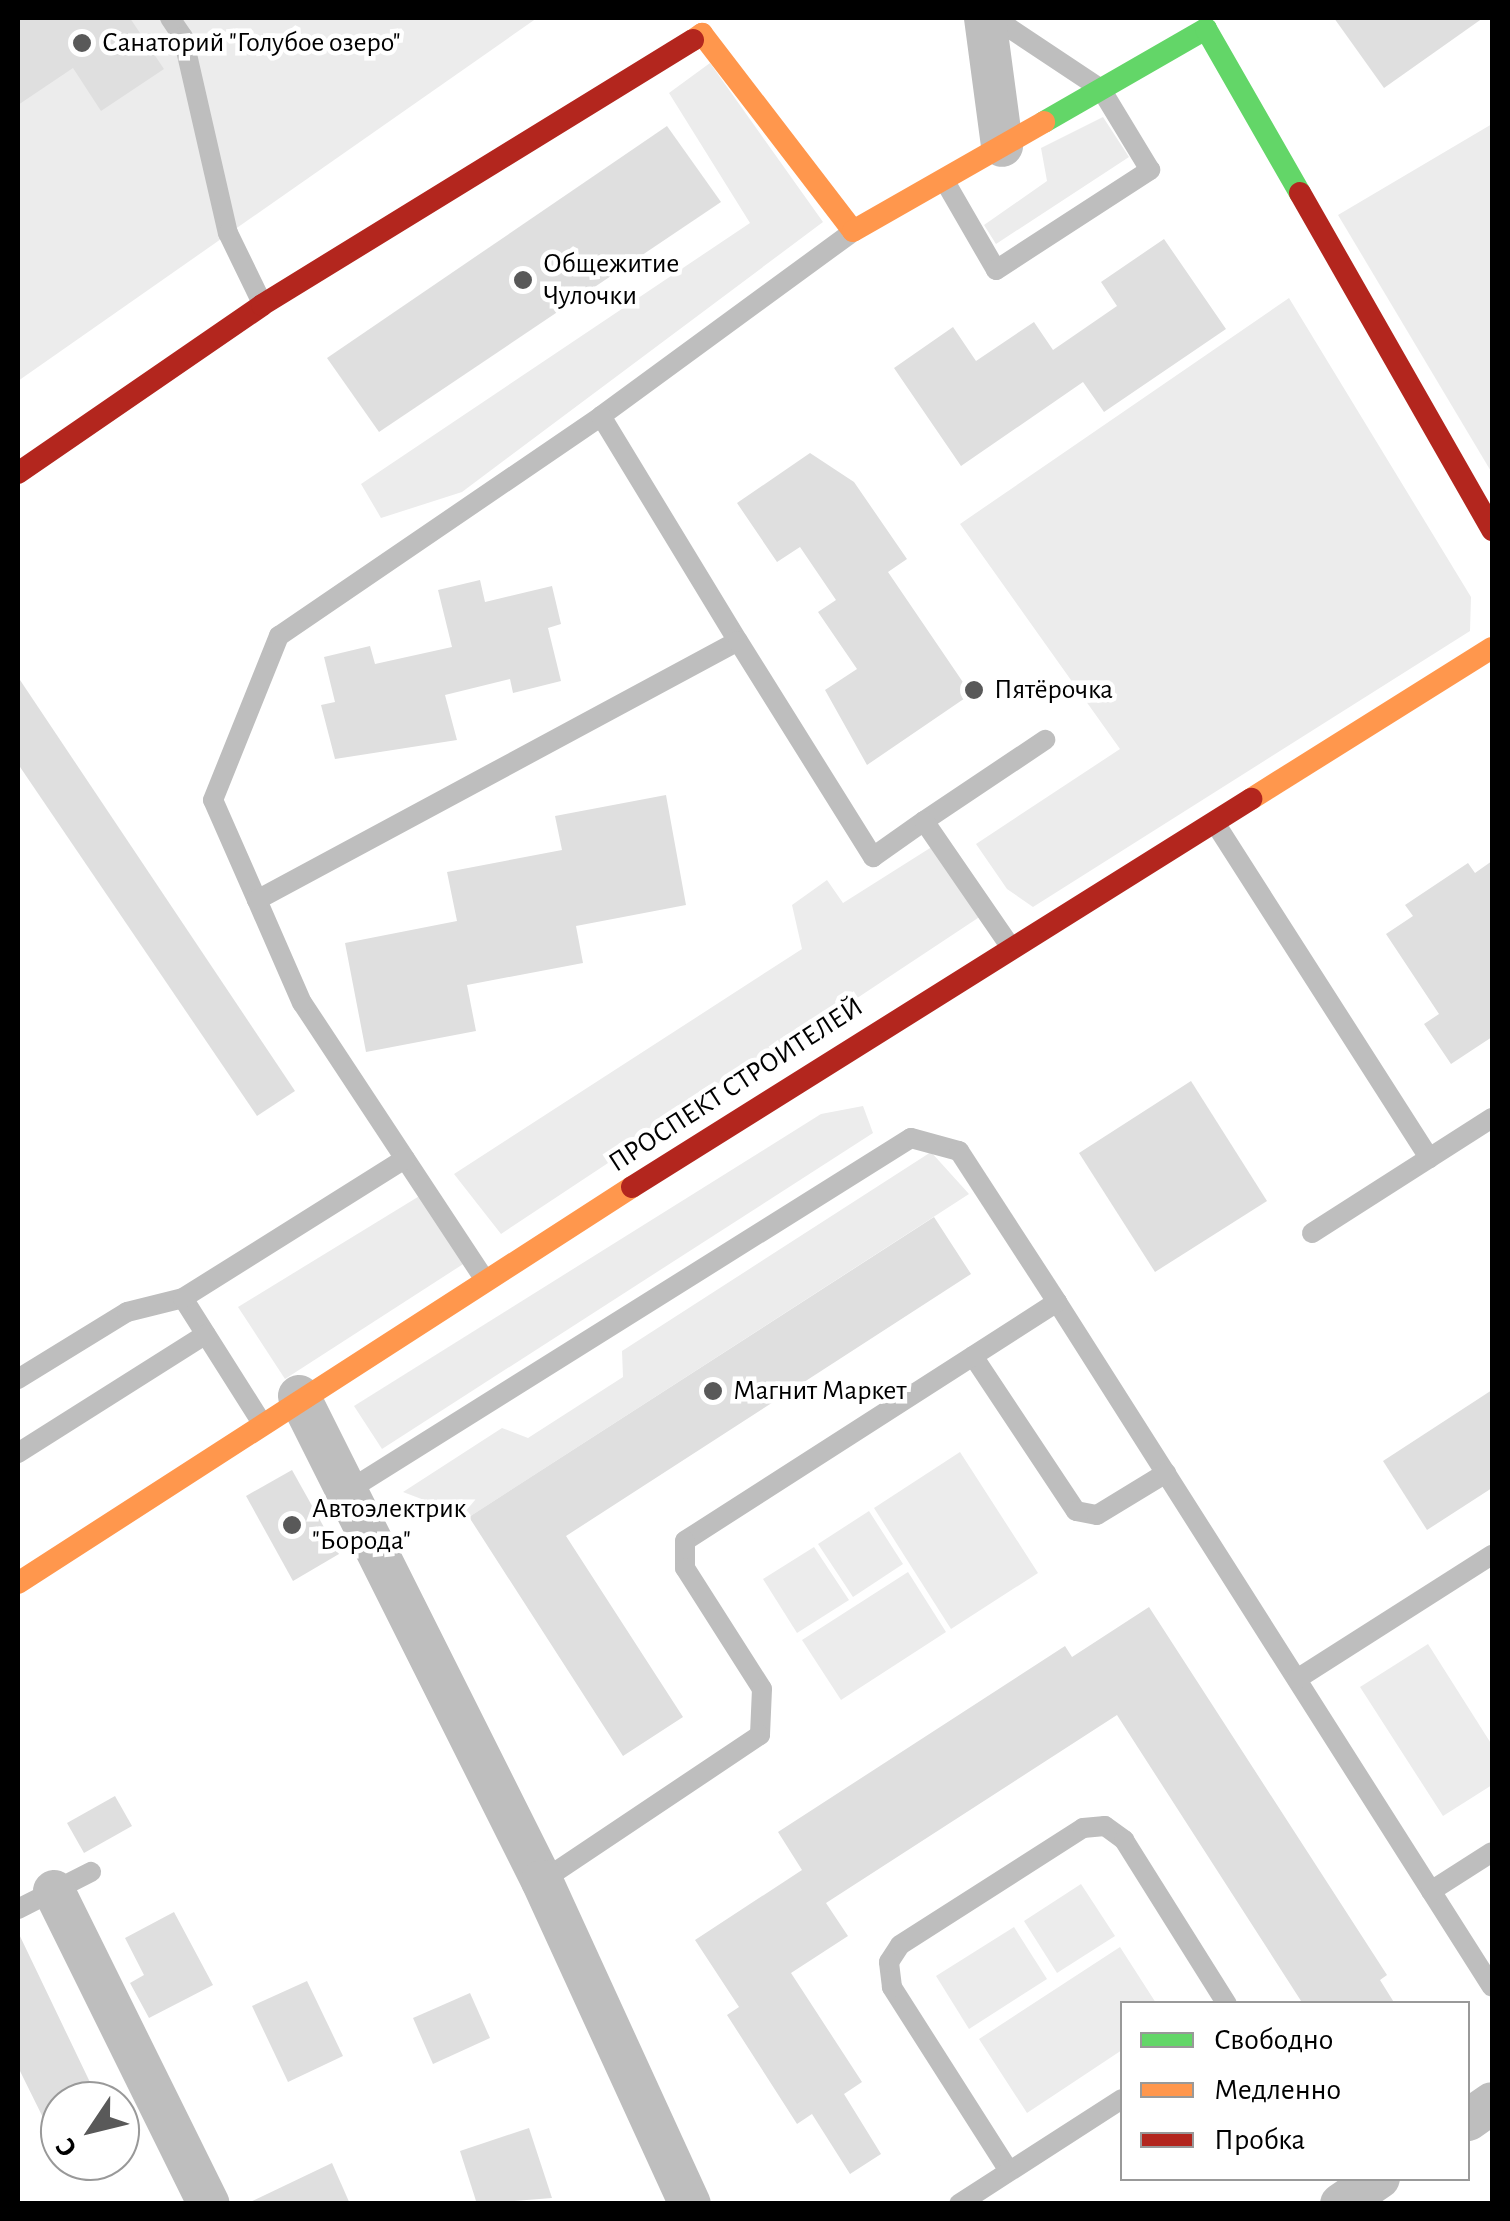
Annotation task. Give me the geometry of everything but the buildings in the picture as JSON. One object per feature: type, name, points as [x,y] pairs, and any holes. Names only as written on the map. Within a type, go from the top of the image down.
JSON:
[{"type":"street","points":[[985,18],[1002,146]]},
{"type":"street","points":[[18,473],[262,305],[702,34],[853,231],[946,184],[1002,146],[1206,30],[1492,530]]},
{"type":"street","name":"ПРОСПЕКТ СТРОИТЕЛЕЙ","points":[[18,1583],[299,1396],[1492,648]]},
{"type":"street","points":[[299,1396],[542,1880],[690,2204]]},
{"type":"street","points":[[36,1900],[208,2204]]},
{"type":"street","points":[[1470,2119],[1492,2104]]},
{"type":"street","points":[[1341,2204],[1374,2181]]},
{"type":"lane","points":[[170,18],[183,37],[228,233],[262,305]]},
{"type":"lane","points":[[946,184],[996,270],[1150,170],[1101,89],[994,18]]},
{"type":"lane","points":[[485,1280],[302,1003],[213,800],[279,636],[602,416],[853,231]]},
{"type":"lane","points":[[602,416],[872,857],[1045,740]]},
{"type":"lane","points":[[257,900],[738,640]]},
{"type":"lane","points":[[924,821],[1011,947]]},
{"type":"lane","points":[[1214,821],[1429,1158]]},
{"type":"lane","points":[[1312,1233],[1492,1118]]},
{"type":"lane","points":[[349,1490],[911,1138],[959,1151],[1492,1987]]},
{"type":"lane","points":[[18,1378],[128,1312],[183,1298],[405,1159]]},
{"type":"lane","points":[[183,1298],[261,1422]]},
{"type":"lane","points":[[542,1880],[760,1735],[762,1689],[685,1568],[685,1542],[1057,1302]]},
{"type":"lane","points":[[18,1453],[206,1334]]},
{"type":"lane","points":[[972,1356],[1076,1511],[1097,1515],[1166,1473]]},
{"type":"lane","points":[[1297,1680],[1492,1555]]},
{"type":"lane","points":[[1009,2171],[892,1987],[890,1962],[900,1946],[1084,1828],[1106,1826],[1124,1840],[1224,2001]]},
{"type":"lane","points":[[1432,1891],[1492,1852]]},
{"type":"lane","points":[[36,1900],[91,1872]]},
{"type":"lane","points":[[959,2204],[1120,2100]]},
{"type":"shaded area","points":[[18,18],[537,18],[18,381]]},
{"type":"shaded area","points":[[710,63],[823,222],[462,492],[381,518],[361,484],[750,223],[669,93]]},
{"type":"shaded area","points":[[1103,117],[1129,157],[996,244],[984,225],[1047,181],[1041,148]]},
{"type":"shaded area","points":[[1492,124],[1492,473],[1338,215]]},
{"type":"shaded area","points":[[1289,298],[1471,597],[1470,631],[1033,907],[1007,889],[976,844],[1120,749],[960,524]]},
{"type":"shaded area","points":[[938,843],[987,912],[501,1234],[454,1174],[802,949],[792,905],[827,880],[843,903]]},
{"type":"shaded area","points":[[863,1106],[873,1133],[382,1449],[354,1406],[821,1114]]},
{"type":"shaded area","points":[[931,1152],[969,1194],[469,1517],[403,1492],[502,1428],[528,1438],[623,1377],[622,1351]]},
{"type":"shaded area","points":[[426,1192],[471,1259],[285,1379],[238,1307]]},
{"type":"shaded area","points":[[960,1452],[1038,1573],[951,1629],[874,1508]]},
{"type":"shaded area","points":[[869,1511],[903,1564],[853,1597],[818,1544]]},
{"type":"shaded area","points":[[814,1547],[849,1600],[797,1633],[763,1579]]},
{"type":"shaded area","points":[[908,1572],[946,1632],[841,1700],[802,1640]]},
{"type":"shaded area","points":[[1428,1644],[1492,1745],[1492,1785],[1443,1816],[1360,1687]]},
{"type":"shaded area","points":[[1081,1884],[1115,1936],[1057,1973],[1024,1921]]},
{"type":"shaded area","points":[[1014,1927],[1047,1979],[969,2029],[936,1976]]},
{"type":"shaded area","points":[[1120,1947],[1155,2001],[1120,2001],[1120,2051],[1027,2113],[979,2039]]},
{"type":"traffic: fast","points":[[1044,122],[1206,29],[1300,193]]},
{"type":"traffic: slow","points":[[693,40],[702,34],[853,231],[1044,122]]},
{"type":"traffic: slow","points":[[1251,799],[1492,648]]},
{"type":"traffic: slow","points":[[18,1583],[632,1187]]},
{"type":"traffic: jam","points":[[18,473],[262,305],[693,40]]},
{"type":"traffic: jam","points":[[1300,193],[1492,530]]},
{"type":"traffic: jam","points":[[632,1187],[1251,799]]},
{"type":"place","name":"Санаторий \"Голубое озеро\"","points":[[82,43]]},
{"type":"place","name":"Общежитие Чулочки","points":[[523,280]]},
{"type":"place","name":"Пятёрочка","points":[[974,690]]},
{"type":"place","name":"Магнит Маркет","points":[[713,1391]]},
{"type":"place","name":"Автоэлектрик \"Борода\"","points":[[292,1525]]}]
